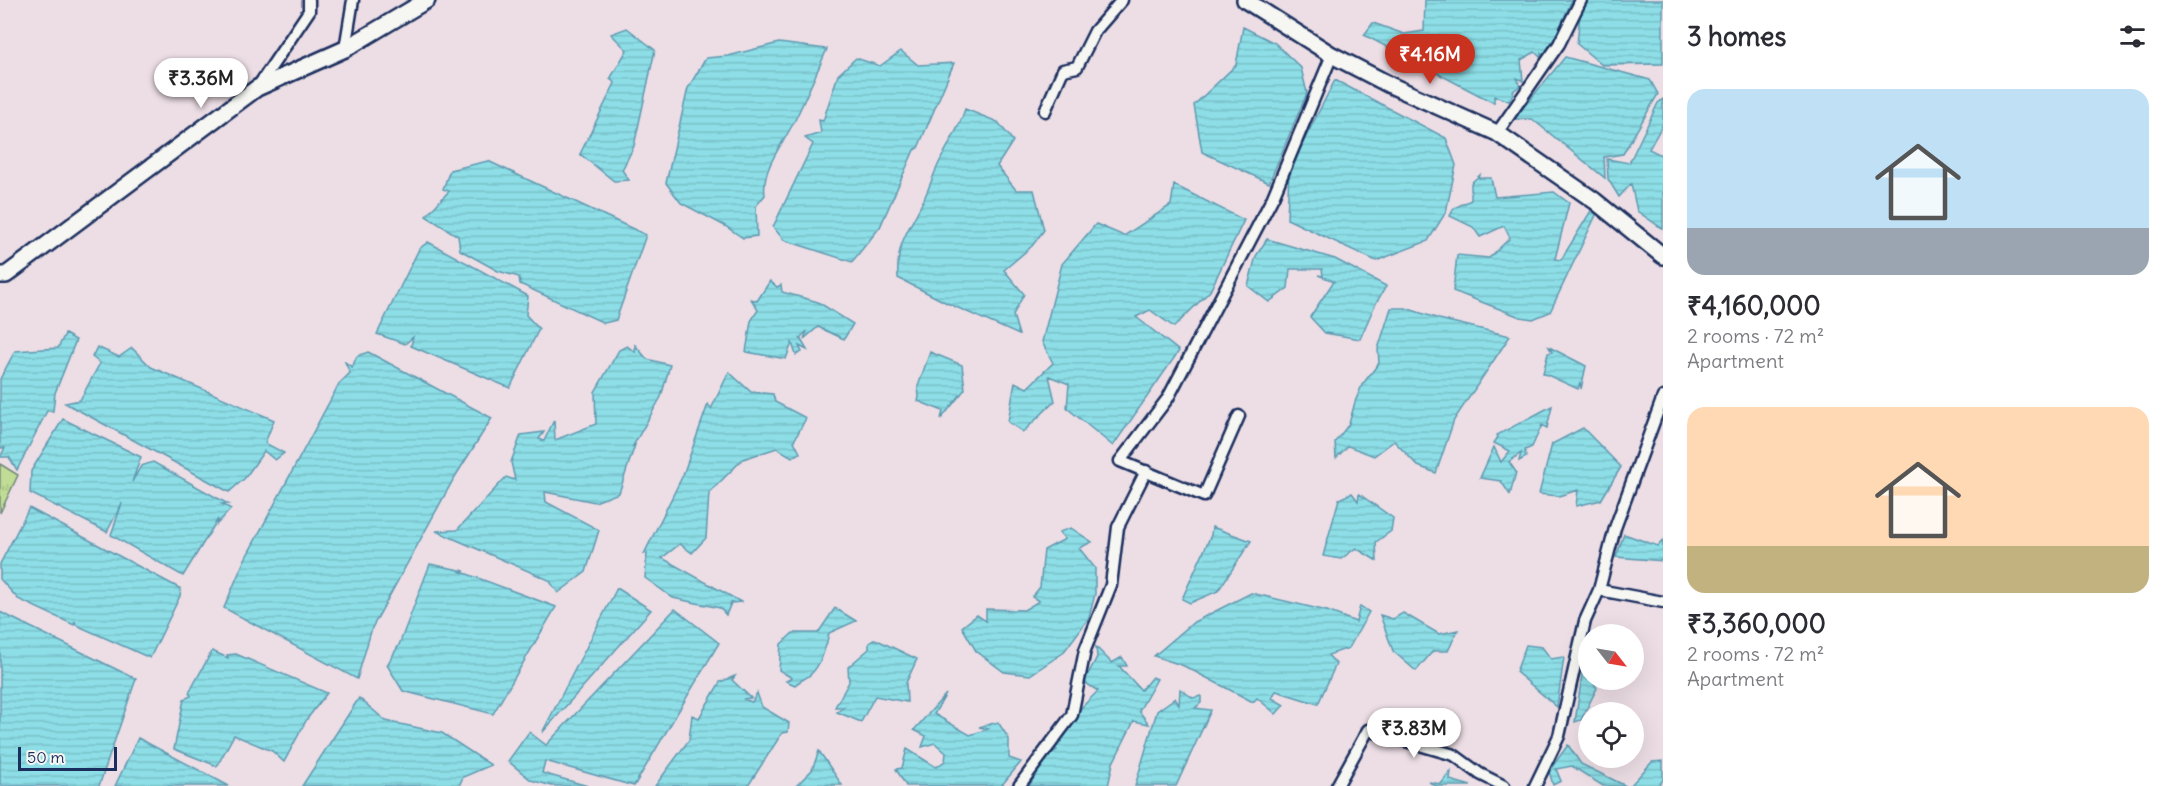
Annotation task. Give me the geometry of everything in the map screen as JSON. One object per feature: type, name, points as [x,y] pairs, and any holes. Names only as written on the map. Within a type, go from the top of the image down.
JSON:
[{"type":"main road","points":[[0,275],[6,275],[257,88],[345,49],[427,0]]},
{"type":"main road","points":[[1245,0],[1332,55],[1390,86],[1497,133],[1601,206],[1663,256]]},
{"type":"street","points":[[257,88],[309,11],[309,0]]},
{"type":"street","points":[[345,49],[352,0]]},
{"type":"street","points":[[1045,111],[1064,70],[1077,67],[1095,31],[1122,0]]},
{"type":"street","points":[[1497,133],[1559,44],[1581,0]]},
{"type":"street","points":[[1239,416],[1204,496],[1119,461],[1168,398],[1274,197],[1332,55]]},
{"type":"street","points":[[1535,786],[1559,736],[1585,621],[1599,590],[1615,528],[1663,397]]},
{"type":"street","points":[[1019,786],[1072,715],[1085,650],[1111,585],[1119,527],[1146,471]]},
{"type":"street","points":[[1599,590],[1663,602]]},
{"type":"street","points":[[1337,786],[1368,730],[1454,755],[1480,774],[1504,786]]},
{"type":"green space","points":[[0,464],[18,475],[0,513]]},
{"type":"water","points":[[1425,0],[1572,0],[1547,56],[1541,53],[1541,58],[1535,52],[1521,60],[1523,81],[1517,78],[1520,86],[1513,91],[1509,101],[1494,96],[1494,103],[1364,35],[1373,23],[1404,34],[1424,31]]},
{"type":"water","points":[[1587,0],[1663,0],[1663,64],[1602,65],[1577,44],[1580,14]]},
{"type":"water","points":[[1243,27],[1275,43],[1301,68],[1307,93],[1269,183],[1202,152],[1194,105],[1236,65]]},
{"type":"water","points":[[627,28],[655,50],[634,146],[622,170],[629,180],[614,181],[580,154],[615,83],[610,79],[627,50],[611,34]]},
{"type":"water","points":[[779,43],[827,49],[796,118],[770,165],[765,195],[756,206],[757,236],[743,238],[681,203],[666,183],[688,88],[706,58],[728,56]]},
{"type":"water","points":[[901,51],[918,65],[954,63],[918,148],[914,150],[880,227],[852,262],[784,240],[773,227],[813,144],[805,138],[821,133],[819,120],[823,121],[838,75],[856,58],[880,66]]},
{"type":"water","points":[[1565,57],[1650,80],[1658,94],[1623,154],[1604,157],[1605,178],[1532,119],[1514,119]]},
{"type":"water","points":[[1335,80],[1446,138],[1456,165],[1446,212],[1428,241],[1376,261],[1287,219],[1289,170]]},
{"type":"water","points":[[1663,99],[1663,124],[1649,149],[1663,156],[1663,229],[1637,211],[1631,184],[1619,197],[1608,179],[1607,159],[1629,163],[1658,103]]},
{"type":"water","points":[[965,109],[998,122],[1013,141],[997,166],[1016,190],[1034,190],[1044,230],[1032,246],[1004,270],[1024,294],[1013,315],[1019,335],[898,278],[899,256],[903,239]]},
{"type":"water","points":[[488,161],[646,235],[616,320],[604,323],[520,284],[519,277],[498,271],[460,250],[458,236],[426,216],[449,191],[443,189],[450,170]]},
{"type":"water","points":[[1480,175],[1479,178],[1491,178],[1495,197],[1554,192],[1569,203],[1555,259],[1561,260],[1592,209],[1597,213],[1550,312],[1533,319],[1520,317],[1453,291],[1457,255],[1489,258],[1510,238],[1504,226],[1480,237],[1473,227],[1450,216],[1454,208],[1471,200],[1471,183]]},
{"type":"water","points":[[1174,185],[1244,220],[1210,291],[1174,327],[1150,310],[1136,317],[1179,351],[1113,446],[1067,408],[1069,384],[1049,376],[1055,401],[1023,432],[1008,422],[1015,382],[1027,388],[1053,363],[1042,342],[1062,264],[1096,224],[1124,236],[1171,205]]},
{"type":"water","points":[[1267,239],[1335,259],[1386,286],[1360,339],[1325,333],[1310,317],[1334,281],[1318,275],[1323,276],[1322,269],[1290,269],[1288,288],[1269,302],[1248,286],[1256,256]]},
{"type":"water","points":[[428,242],[528,296],[526,315],[539,329],[510,388],[411,346],[413,337],[405,344],[377,334],[419,249]]},
{"type":"water","points":[[770,281],[777,287],[781,285],[782,292],[818,302],[853,324],[844,339],[818,327],[804,339],[807,331],[800,338],[807,350],[799,346],[802,352],[796,355],[792,343],[786,359],[746,352],[751,321],[758,310],[751,299],[757,301]]},
{"type":"water","points":[[1391,308],[1406,308],[1439,319],[1510,336],[1454,420],[1436,473],[1418,466],[1394,441],[1374,456],[1348,446],[1336,458],[1335,442],[1349,424],[1362,385],[1379,363],[1378,349]]},
{"type":"water","points":[[65,334],[76,340],[55,393],[53,411],[47,411],[17,470],[9,457],[0,457],[5,448],[0,448],[0,379],[15,351],[58,348]]},
{"type":"water","points":[[635,345],[647,359],[670,365],[661,397],[633,446],[635,445],[619,493],[595,502],[545,492],[546,502],[599,530],[586,572],[558,593],[549,580],[436,531],[457,530],[506,477],[515,480],[511,462],[521,435],[544,432],[539,439],[544,441],[554,420],[555,440],[596,424],[595,392],[619,350],[627,346],[635,352]]},
{"type":"water","points":[[97,347],[119,357],[132,348],[151,367],[274,420],[265,443],[284,453],[275,460],[264,451],[245,478],[229,492],[65,403],[80,400],[100,363],[92,357]]},
{"type":"water","points":[[1549,347],[1586,366],[1581,389],[1580,382],[1578,389],[1543,373],[1548,353],[1552,352]]},
{"type":"water","points":[[368,352],[492,418],[453,480],[372,628],[357,679],[224,608],[244,561],[339,384],[350,373],[345,362],[352,367],[357,356]]},
{"type":"water","points":[[930,352],[962,365],[965,389],[941,419],[943,411],[918,401],[918,386]]},
{"type":"water","points":[[729,372],[751,392],[773,394],[775,402],[806,418],[794,441],[800,453],[792,457],[777,448],[743,459],[709,493],[706,538],[692,553],[680,544],[662,558],[741,602],[731,603],[726,615],[720,608],[673,598],[645,578],[647,553],[644,554],[683,475],[708,404],[711,409]]},
{"type":"water","points":[[1552,406],[1547,428],[1542,425],[1532,447],[1525,450],[1526,457],[1519,461],[1521,453],[1509,462],[1516,472],[1510,495],[1501,481],[1480,478],[1494,447],[1501,462],[1510,451],[1494,443],[1497,435]]},
{"type":"water","points":[[63,419],[141,457],[132,482],[141,466],[153,462],[228,504],[222,504],[231,509],[217,524],[218,519],[183,576],[111,535],[122,503],[107,532],[30,493],[31,471]]},
{"type":"water","points":[[1583,428],[1621,467],[1601,500],[1576,506],[1578,490],[1559,496],[1539,494],[1552,444]]},
{"type":"water","points":[[1352,493],[1358,501],[1359,494],[1393,518],[1391,531],[1376,542],[1377,561],[1356,548],[1341,559],[1323,556],[1339,499]]},
{"type":"water","points":[[29,508],[181,589],[180,596],[150,658],[76,625],[75,621],[74,625],[18,599],[0,579],[0,564]]},
{"type":"water","points":[[1212,527],[1251,541],[1218,591],[1190,603],[1182,599],[1211,535]]},
{"type":"water","points":[[1071,528],[1092,542],[1079,548],[1095,568],[1095,594],[1089,618],[1063,653],[1030,675],[1004,672],[976,651],[962,627],[977,615],[986,621],[986,609],[1024,610],[1039,601],[1032,597],[1040,587],[1044,550],[1065,539],[1059,532]]},
{"type":"water","points":[[1624,534],[1658,546],[1663,540],[1663,561],[1616,557]]},
{"type":"water","points":[[430,564],[465,571],[459,571],[556,607],[493,714],[403,691],[387,665],[399,645]]},
{"type":"water","points":[[617,588],[651,610],[542,733]]},
{"type":"water","points":[[1251,593],[1327,611],[1356,622],[1360,606],[1369,612],[1349,648],[1328,655],[1336,664],[1318,704],[1276,691],[1272,698],[1284,705],[1276,714],[1257,698],[1253,702],[1184,666],[1154,656],[1194,622]]},
{"type":"water","points":[[835,608],[856,621],[829,633],[820,661],[809,676],[795,685],[786,681],[792,678],[779,670],[781,644],[793,633],[818,633]]},
{"type":"water","points":[[675,609],[719,643],[634,786],[545,761],[542,773],[588,786],[552,786],[531,780],[508,761],[529,732],[546,745]]},
{"type":"water","points":[[0,612],[136,679],[99,786],[0,786]]},
{"type":"water","points":[[1403,613],[1439,634],[1458,630],[1448,651],[1433,651],[1416,671],[1393,651],[1380,615],[1393,619]]},
{"type":"water","points":[[875,639],[917,659],[906,683],[907,702],[875,696],[861,722],[837,712],[844,707],[835,707],[849,682],[848,667],[869,649],[869,643]]},
{"type":"water","points":[[1526,645],[1542,647],[1551,659],[1564,657],[1557,707],[1516,672]]},
{"type":"water","points":[[1096,647],[1112,663],[1122,657],[1127,666],[1119,666],[1141,690],[1152,677],[1157,679],[1139,711],[1149,724],[1134,721],[1113,763],[1108,786],[1029,786],[1046,757],[1057,750],[1055,748],[1080,709],[1098,691],[1084,682],[1097,657]]},
{"type":"water","points":[[212,651],[228,658],[227,655],[236,654],[327,693],[307,719],[284,762],[272,751],[234,735],[217,766],[174,749],[184,699],[191,696],[189,693]]},
{"type":"water","points":[[735,676],[732,680],[751,698],[743,699],[752,702],[757,693],[762,707],[789,723],[788,732],[782,733],[748,786],[655,786],[689,740],[692,715],[699,718],[720,682]]},
{"type":"water","points":[[1180,689],[1193,698],[1201,696],[1201,703],[1195,708],[1211,710],[1176,786],[1135,786],[1157,711],[1175,698],[1179,705]]},
{"type":"water","points":[[1580,690],[1596,690],[1590,702],[1578,702]]},
{"type":"water","points":[[946,694],[934,714],[970,735],[988,729],[979,727],[998,722],[1009,739],[1009,758],[1021,762],[1001,786],[906,786],[896,769],[902,768],[907,749],[936,767],[945,761],[946,753],[935,743],[922,747],[926,736],[914,730]]},
{"type":"water","points":[[359,698],[386,721],[442,733],[491,765],[463,777],[459,786],[302,786]]},
{"type":"water","points":[[1578,702],[1578,721],[1575,722]]},
{"type":"water","points":[[138,738],[229,786],[115,786]]},
{"type":"water","points":[[1568,745],[1578,760],[1578,768],[1589,768],[1626,786],[1603,786],[1572,766],[1556,769],[1561,781],[1553,785],[1549,771]]},
{"type":"water","points":[[819,751],[842,785],[796,786],[812,770]]},
{"type":"water","points":[[1663,761],[1663,780],[1658,786],[1630,786],[1652,762]]},
{"type":"water","points":[[1451,771],[1450,780],[1471,786],[1436,786],[1429,782],[1441,784]]}]
